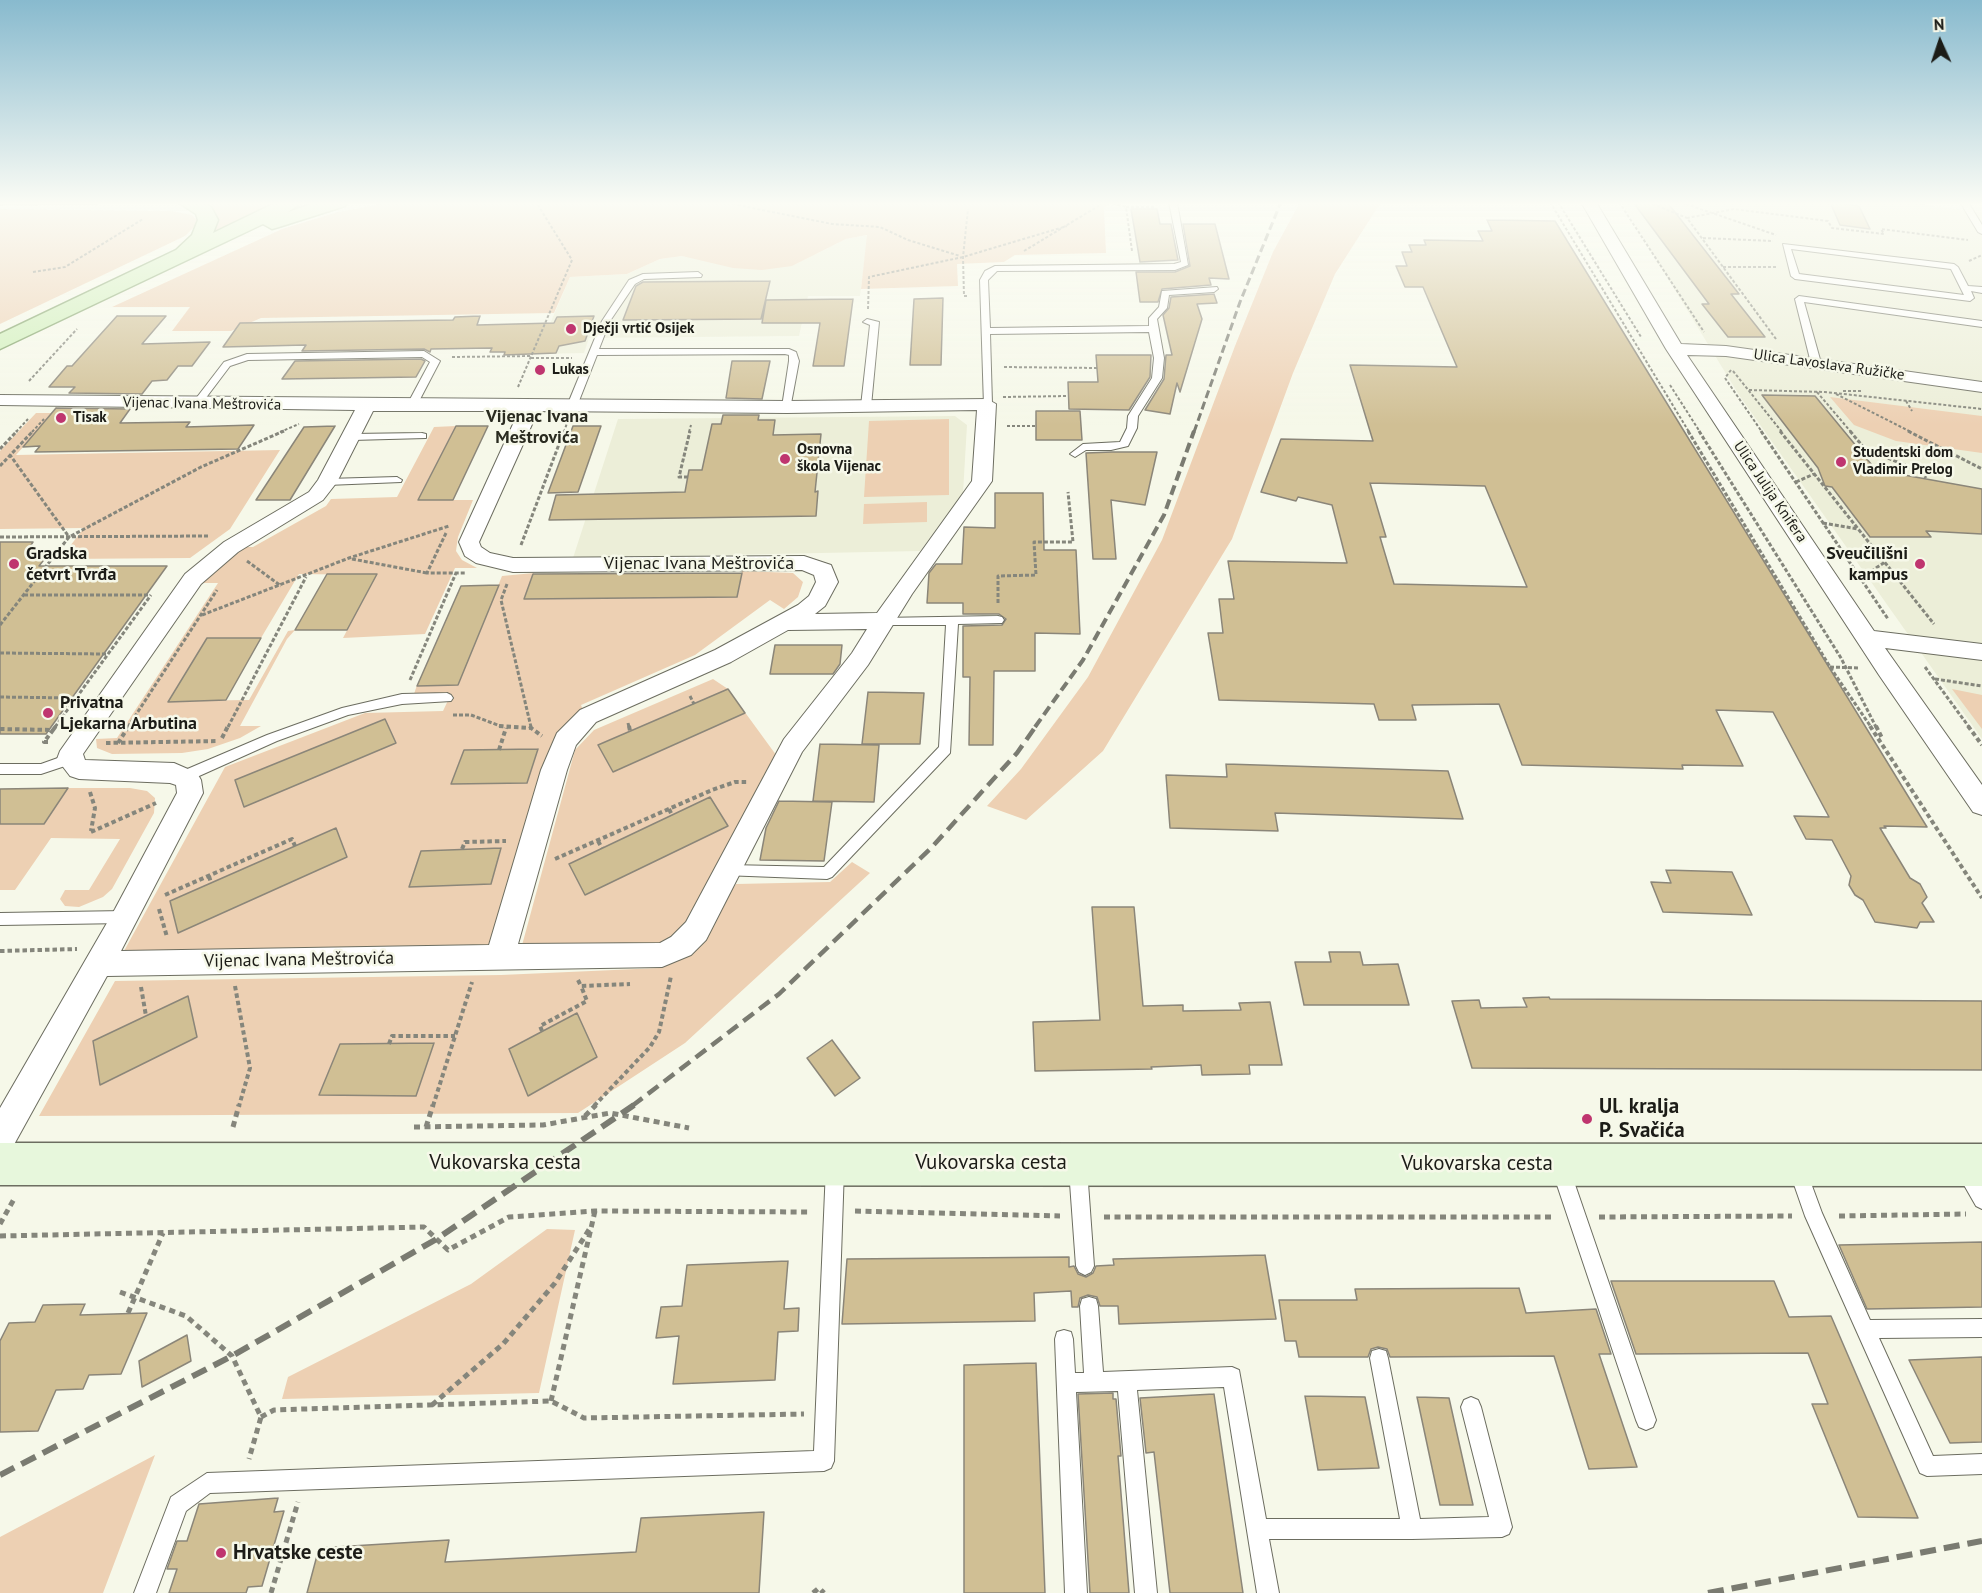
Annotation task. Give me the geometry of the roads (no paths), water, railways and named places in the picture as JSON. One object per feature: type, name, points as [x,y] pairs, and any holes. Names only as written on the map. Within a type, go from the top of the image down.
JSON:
[{"type":"main road","points":[[0,342],[137,276]]},
{"type":"main road","name":"Vukovarska cesta","points":[[0,1164],[1971,1165]]},
{"type":"street","name":"Ulica Julija Knifera","points":[[1632,276],[1670,340],[1867,639],[1978,795]]},
{"type":"street","name":"Ulica Lavoslava Ružičke","points":[[1670,340],[1717,350],[1982,387]]},
{"type":"street","name":"Vijenac Ivana Meštrovića","points":[[490,957],[524,873],[554,770],[566,740],[588,716],[723,656],[785,622],[817,601],[827,582],[823,570],[804,563],[513,565],[499,563],[472,551],[469,542],[474,526],[524,399]]},
{"type":"street","name":"Vijenac Ivana Meštrovića","points":[[5,401],[196,405],[412,405],[524,399],[572,406],[993,405],[982,481],[860,659],[793,746],[696,931],[681,946],[662,954],[236,962],[87,962]]},
{"type":"street","points":[[0,1139],[87,962],[125,917],[190,793],[190,785],[183,777],[174,773],[79,769],[73,752],[193,579],[231,547],[302,506],[327,482],[368,405]]},
{"type":"street","points":[[785,622],[884,621]]},
{"type":"street","points":[[1867,639],[1906,641],[1982,652]]},
{"type":"lane","points":[[572,406],[615,304],[632,282],[643,277],[661,276]]},
{"type":"lane","name":"Vijenac Ivana Meštrovića","points":[[988,276],[984,280],[985,331],[993,405]]},
{"type":"lane","points":[[1798,276],[1970,298],[1959,276]]},
{"type":"lane","points":[[1965,288],[1982,290]]},
{"type":"lane","points":[[1075,454],[1083,447],[1111,447],[1124,444],[1132,428],[1133,416],[1157,378],[1159,358],[1153,318],[1163,308],[1165,292],[1214,289]]},
{"type":"lane","points":[[1816,363],[1799,299],[1982,324]]},
{"type":"lane","points":[[866,406],[875,322],[867,322]]},
{"type":"lane","points":[[985,331],[1154,329]]},
{"type":"lane","points":[[594,351],[786,351],[793,354],[794,361],[787,407]]},
{"type":"lane","points":[[196,405],[227,364],[247,357],[424,354],[435,361],[412,405]]},
{"type":"lane","points":[[352,437],[422,436]]},
{"type":"lane","points":[[327,482],[397,480]]},
{"type":"lane","points":[[884,621],[998,620]]},
{"type":"lane","points":[[728,871],[827,873],[945,749],[952,621]]},
{"type":"lane","points":[[183,777],[218,760],[329,717],[402,699],[447,698]]},
{"type":"lane","points":[[0,769],[41,770],[73,752]]},
{"type":"lane","points":[[0,919],[125,917]]},
{"type":"lane","points":[[145,1593],[178,1504],[207,1483],[824,1461],[835,1163]]},
{"type":"lane","points":[[1077,1163],[1085,1266]]},
{"type":"lane","points":[[1559,1164],[1646,1420]]},
{"type":"lane","points":[[1796,1165],[1814,1216],[1927,1466],[1982,1464]]},
{"type":"lane","points":[[1971,1165],[1982,1200]]},
{"type":"lane","points":[[1089,1306],[1094,1382]]},
{"type":"lane","points":[[1865,1329],[1982,1328]]},
{"type":"lane","points":[[1064,1339],[1076,1593]]},
{"type":"lane","points":[[1379,1358],[1412,1529]]},
{"type":"lane","points":[[1066,1383],[1232,1377],[1268,1593]]},
{"type":"lane","points":[[1127,1381],[1146,1593]]},
{"type":"lane","points":[[1257,1529],[1502,1527],[1471,1407]]},
{"type":"railway","points":[[1194,432],[1251,276]]},
{"type":"railway","points":[[1035,727],[1083,660],[1164,515],[1194,431]]},
{"type":"railway","points":[[632,1106],[779,994],[932,847],[1017,753],[1036,726]]},
{"type":"railway","points":[[0,1475],[232,1356],[435,1240],[634,1105]]},
{"type":"railway","points":[[1708,1593],[1982,1541]]},
{"type":"place","name":"Dječji vrtić Osijek","points":[[571,329]]},
{"type":"place","name":"Lukas","points":[[540,370]]},
{"type":"place","name":"Tisak","points":[[61,418]]},
{"type":"place","name":"Osnovna škola Vijenac","points":[[785,459]]},
{"type":"place","name":"Studentski dom Vladimir Prelog","points":[[1841,462]]},
{"type":"place","name":"Gradska četvrt Tvrđa","points":[[14,564]]},
{"type":"place","name":"Sveučilišni kampus","points":[[1920,564]]},
{"type":"place","name":"Privatna Ljekarna Arbutina","points":[[48,713]]},
{"type":"place","name":"Ul. kralja P. Svačića","points":[[1587,1119]]},
{"type":"place","name":"Hrvatske ceste","points":[[221,1553]]},
{"type":"district","name":"Vijenac Ivana Meštrovića","points":[[537,427]]}]
